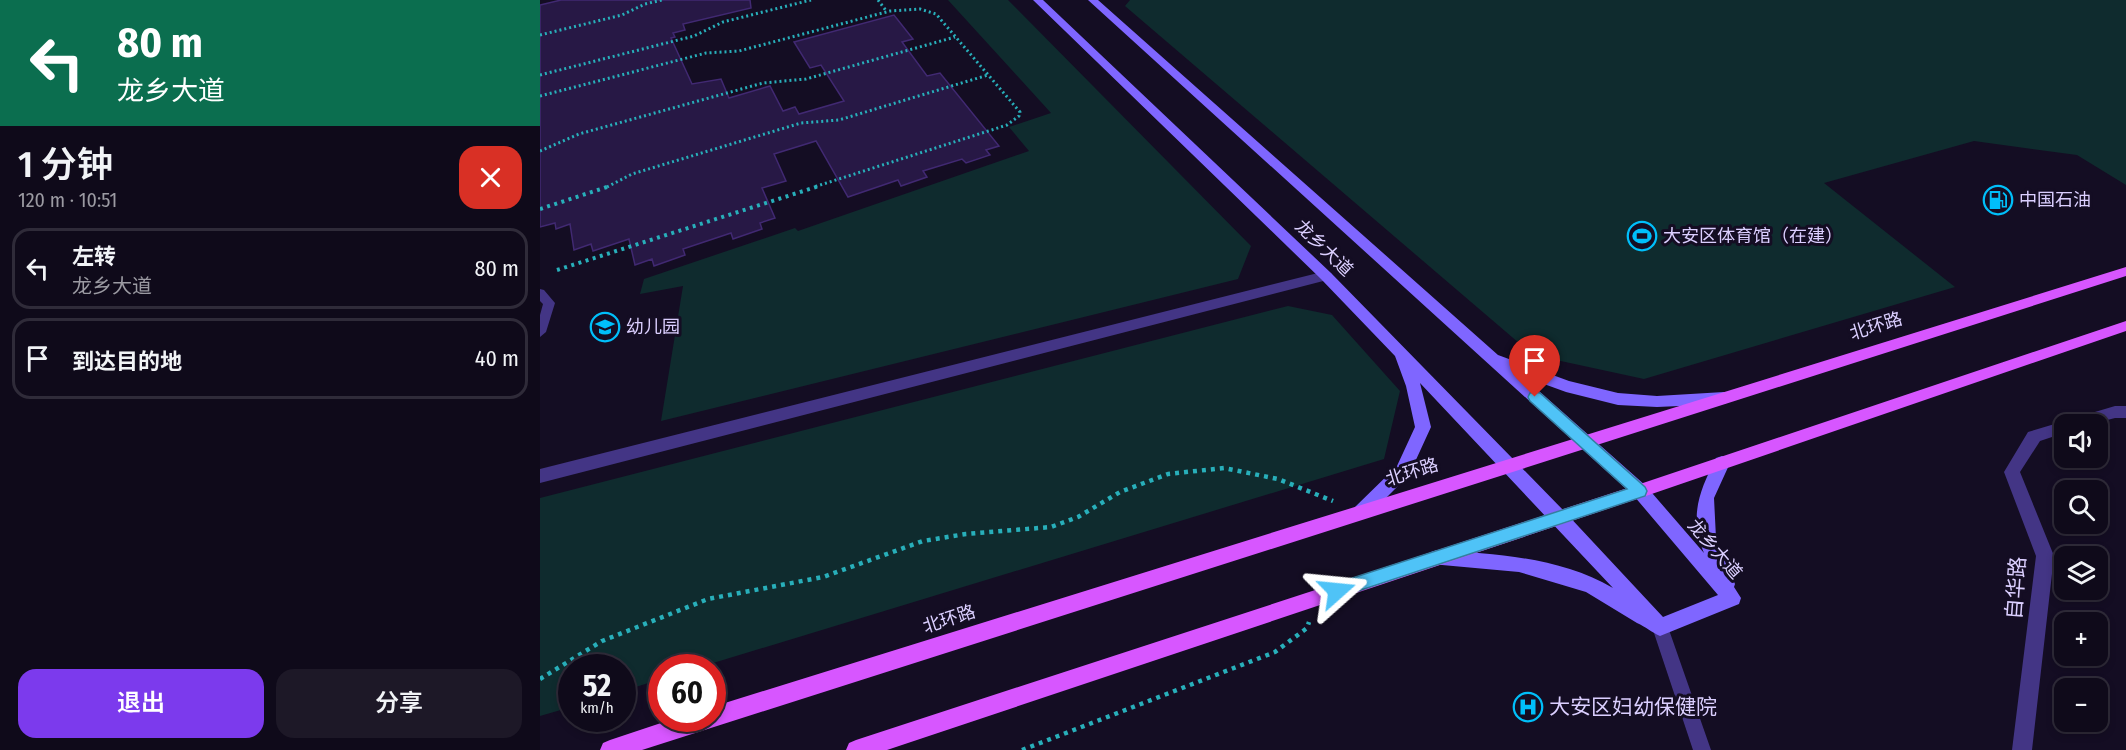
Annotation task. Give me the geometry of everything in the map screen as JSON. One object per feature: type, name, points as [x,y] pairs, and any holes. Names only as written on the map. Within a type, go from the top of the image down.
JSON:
[{"type":"main road","name":"龙乡大道","points":[[1038,0],[1326,276],[1559,517],[1660,627],[1732,598],[1640,491],[1093,0]]},
{"type":"main road","name":"北环路","points":[[726,713],[2126,271]]},
{"type":"main road","points":[[856,750],[884,745],[1317,597],[1722,464],[2126,326]]},
{"type":"main road","points":[[1360,512],[1403,470],[1423,427],[1414,386],[1396,347]]},
{"type":"main road","points":[[1485,353],[1543,380],[1587,394],[1638,401],[1724,398]]},
{"type":"main road","points":[[1722,464],[1706,498],[1707,538],[1732,598]]},
{"type":"main road","points":[[1437,558],[1519,564],[1592,585],[1660,627]]},
{"type":"main road","name":"北环路","points":[[610,750],[667,732]]},
{"type":"street","points":[[540,476],[1326,276]]},
{"type":"street","points":[[2108,414],[2126,412]]},
{"type":"street","name":"自华路","points":[[2022,750],[2045,556],[2012,472],[2034,436],[2054,430]]},
{"type":"lane","points":[[540,293],[549,303],[540,332]]},
{"type":"lane","points":[[1660,627],[1702,750]]},
{"type":"path","points":[[540,35],[622,15],[645,4],[662,0]]},
{"type":"path","points":[[540,75],[694,36],[723,22],[812,0]]},
{"type":"path","points":[[878,0],[887,12]]},
{"type":"path","points":[[540,96],[706,53],[740,51],[905,9],[936,14],[1020,112],[1015,121],[1007,125],[557,270]]},
{"type":"path","points":[[540,151],[579,134],[763,83],[799,80],[955,37]]},
{"type":"path","points":[[540,209],[602,190],[632,174],[801,123],[839,120],[988,75]]},
{"type":"path","points":[[540,679],[602,641],[708,599],[823,577],[923,541],[966,534],[1051,527],[1078,517],[1119,492],[1168,474],[1224,468],[1278,479],[1360,512]]},
{"type":"path","points":[[1022,750],[1275,652],[1307,628],[1317,597]]},
{"type":"green space","points":[[948,0],[1008,0],[1251,246],[1238,279],[661,421],[683,286],[640,294],[644,279],[795,228],[798,231],[1029,151],[1009,127],[1051,113]]},
{"type":"green space","name":"大安区体育馆（在建）","points":[[1130,0],[2126,0],[2126,185],[2077,155],[1974,141],[1824,183],[1955,287],[1644,379],[1533,355],[1125,6]]},
{"type":"green space","points":[[1288,306],[1332,315],[1400,391],[1384,459],[726,659],[726,654],[648,654],[648,683],[636,687],[636,654],[558,654],[558,711],[540,716],[540,498]]},
{"type":"building","points":[[561,0],[750,0],[751,8],[683,24],[685,30],[673,33],[675,37],[671,38],[692,84],[721,79],[729,98],[770,86],[783,111],[795,107],[799,114],[844,101],[821,65],[810,68],[794,42],[894,15],[913,39],[902,42],[927,76],[940,73],[999,146],[986,150],[990,155],[966,163],[962,159],[923,171],[927,177],[901,186],[898,180],[848,197],[816,141],[774,154],[786,181],[762,188],[775,218],[760,223],[762,229],[733,239],[731,233],[683,249],[685,255],[654,266],[652,259],[635,265],[629,239],[593,251],[591,244],[574,250],[570,224],[556,229],[555,223],[540,227],[540,5]]},
{"type":"place","name":"中国石油","points":[[1998,200]]},
{"type":"place","name":"大安区体育馆（在建）","points":[[1642,236]]},
{"type":"place","name":"幼儿园","points":[[605,327]]},
{"type":"place","name":"大安区妇幼保健院","points":[[1528,707]]},
{"type":"route","points":[[1337,591],[1640,491],[1535,397]]}]
